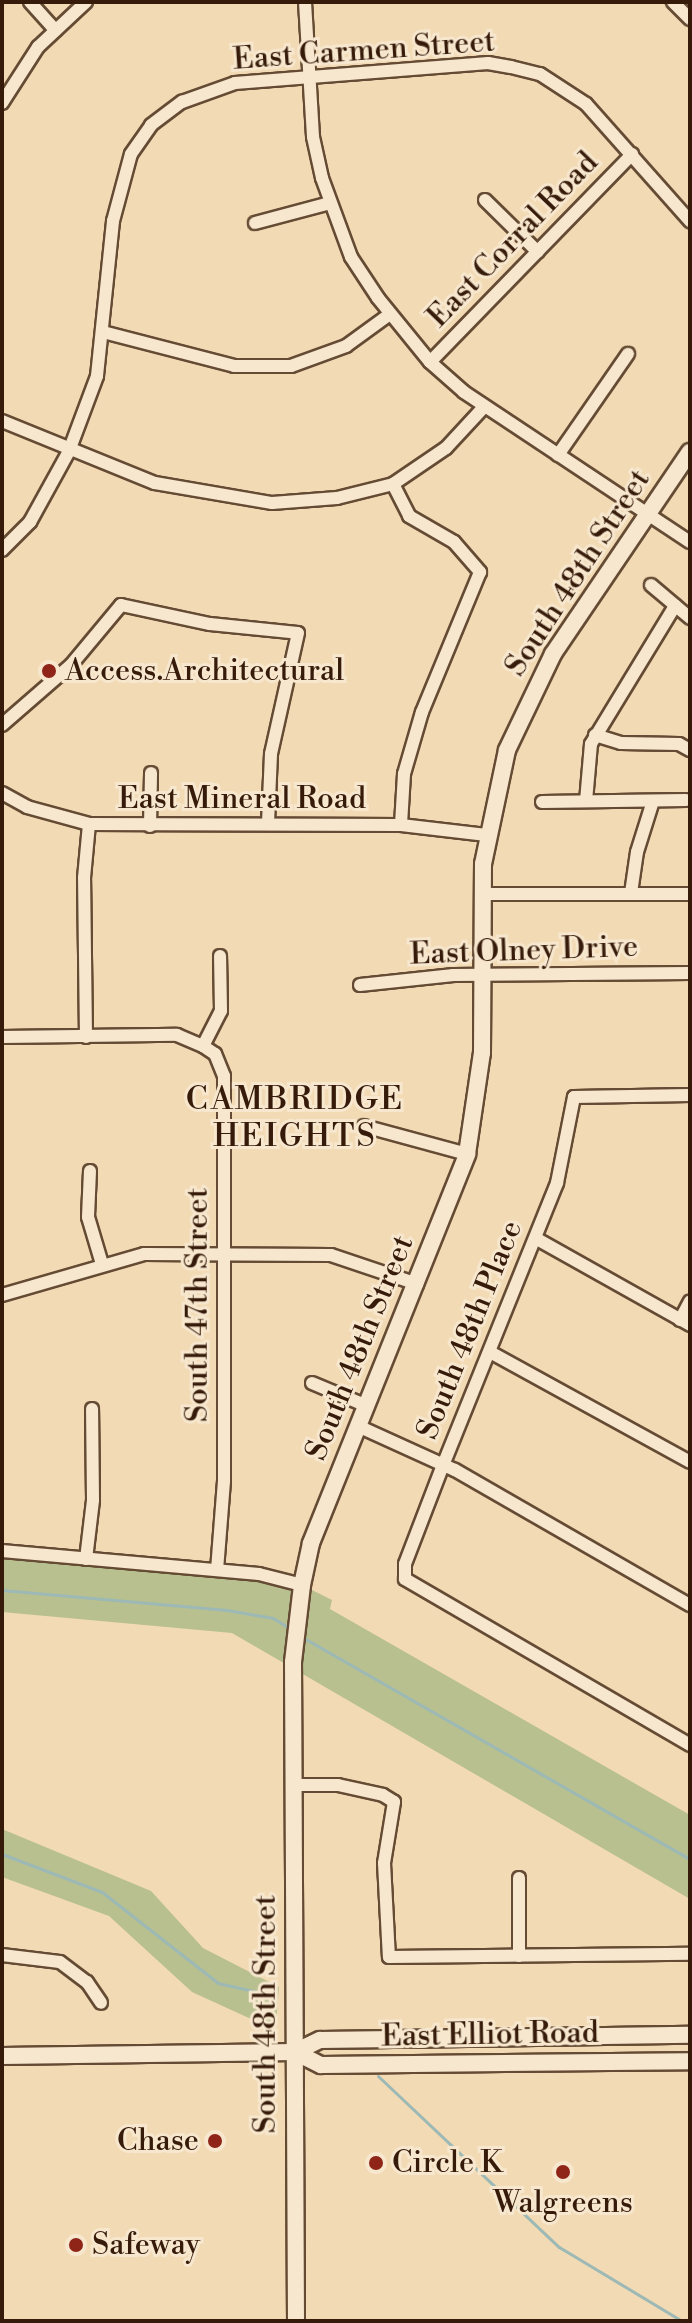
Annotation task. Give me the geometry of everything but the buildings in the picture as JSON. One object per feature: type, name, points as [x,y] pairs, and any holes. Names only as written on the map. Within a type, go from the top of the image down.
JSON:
[{"type":"main road","name":"South 48th Street","points":[[296,2321],[293,1646],[302,1585],[311,1543],[467,1154],[479,1092],[486,835],[507,750],[536,685],[690,452]]},
{"type":"main road","name":"East Elliot Road","points":[[2,2056],[295,2052],[320,2040],[690,2035]]},
{"type":"main road","points":[[591,2037],[591,2062]]},
{"type":"main road","name":"East Elliot Road","points":[[295,2052],[321,2065],[690,2061]]},
{"type":"street","points":[[30,2],[55,30]]},
{"type":"street","points":[[2,103],[20,71],[55,30],[86,2]]},
{"type":"street","points":[[305,2],[313,137],[330,203],[351,257],[390,314],[430,362],[484,407],[690,542]]},
{"type":"street","points":[[673,2],[690,19]]},
{"type":"street","name":"East Carmen Street","points":[[2,550],[30,522],[69,451],[97,376],[121,182],[131,154],[151,125],[182,102],[235,83],[488,63],[511,67],[563,87],[632,154],[690,221]]},
{"type":"street","name":"East Corral Road","points":[[430,362],[632,154]]},
{"type":"street","points":[[485,200],[538,252]]},
{"type":"street","points":[[255,223],[330,203]]},
{"type":"street","name":"East Corral Road","points":[[103,332],[234,366],[291,366],[346,346],[390,314]]},
{"type":"street","points":[[558,455],[628,354]]},
{"type":"street","points":[[2,421],[69,451],[155,483],[272,503],[337,498],[393,484],[446,448],[484,407]]},
{"type":"street","points":[[393,484],[409,516],[454,542],[480,572],[422,712],[404,774],[401,825]]},
{"type":"street","points":[[651,585],[690,618]]},
{"type":"street","points":[[2,725],[71,665],[121,605],[210,624],[298,633],[271,754],[268,824]]},
{"type":"street","points":[[586,801],[587,758],[595,735],[675,606]]},
{"type":"street","points":[[595,735],[621,743],[679,744],[690,750]]},
{"type":"street","points":[[150,826],[151,773]]},
{"type":"street","name":"East Mineral Road","points":[[2,793],[27,807],[89,824],[401,825],[486,835]]},
{"type":"street","points":[[542,802],[686,800]]},
{"type":"street","points":[[631,893],[637,852],[653,801]]},
{"type":"street","points":[[86,1037],[84,878],[89,824]]},
{"type":"street","points":[[482,894],[690,894]]},
{"type":"street","points":[[2,1037],[177,1035],[203,1046],[221,1011],[220,956]]},
{"type":"street","name":"East Olney Drive","points":[[360,985],[482,975],[690,973]]},
{"type":"street","name":"South 47th Street","points":[[203,1046],[215,1054],[224,1076],[224,1481],[217,1570]]},
{"type":"street","name":"South 48th Place","points":[[690,1095],[574,1097],[560,1173],[537,1239],[405,1564],[405,1579],[690,1745]]},
{"type":"street","points":[[364,1126],[467,1154]]},
{"type":"street","points":[[90,1171],[88,1217],[102,1264]]},
{"type":"street","points":[[537,1239],[685,1323],[690,1301]]},
{"type":"street","points":[[2,1295],[144,1254],[331,1255],[417,1284]]},
{"type":"street","points":[[490,1352],[690,1462]]},
{"type":"street","points":[[312,1383],[367,1406]]},
{"type":"street","points":[[86,1559],[93,1500],[92,1409]]},
{"type":"street","points":[[360,1427],[443,1465],[690,1605]]},
{"type":"street","points":[[2,1551],[217,1570],[302,1585]]},
{"type":"street","points":[[293,1785],[338,1785],[383,1795],[394,1802],[384,1863],[389,1957],[690,1954]]},
{"type":"street","points":[[519,1878],[519,1956]]},
{"type":"street","points":[[2,1955],[60,1962],[87,1982],[101,2003]]},
{"type":"green space","points":[[2,1551],[302,1585],[332,1600],[330,1609],[690,1815],[690,1899],[232,1633],[2,1612]]},
{"type":"green space","points":[[2,1829],[151,1891],[203,1948],[279,1987],[276,2023],[262,2024],[192,1992],[109,1916],[2,1877]]},
{"type":"waterway","points":[[2,1590],[227,1610],[273,1618],[289,1628]]},
{"type":"waterway","points":[[302,1637],[690,1859]]},
{"type":"waterway","points":[[2,1854],[102,1892],[218,1983],[271,1995]]},
{"type":"waterway","points":[[378,2076],[559,2247],[682,2321]]},
{"type":"place","name":"Access.Architectural","points":[[49,671]]},
{"type":"place","name":"Chase","points":[[215,2141]]},
{"type":"place","name":"Circle K","points":[[376,2163]]},
{"type":"place","name":"Walgreens","points":[[563,2172]]},
{"type":"place","name":"Safeway","points":[[76,2245]]},
{"type":"district","name":"CAMBRIDGE HEIGHTS","points":[[295,1118]]}]
